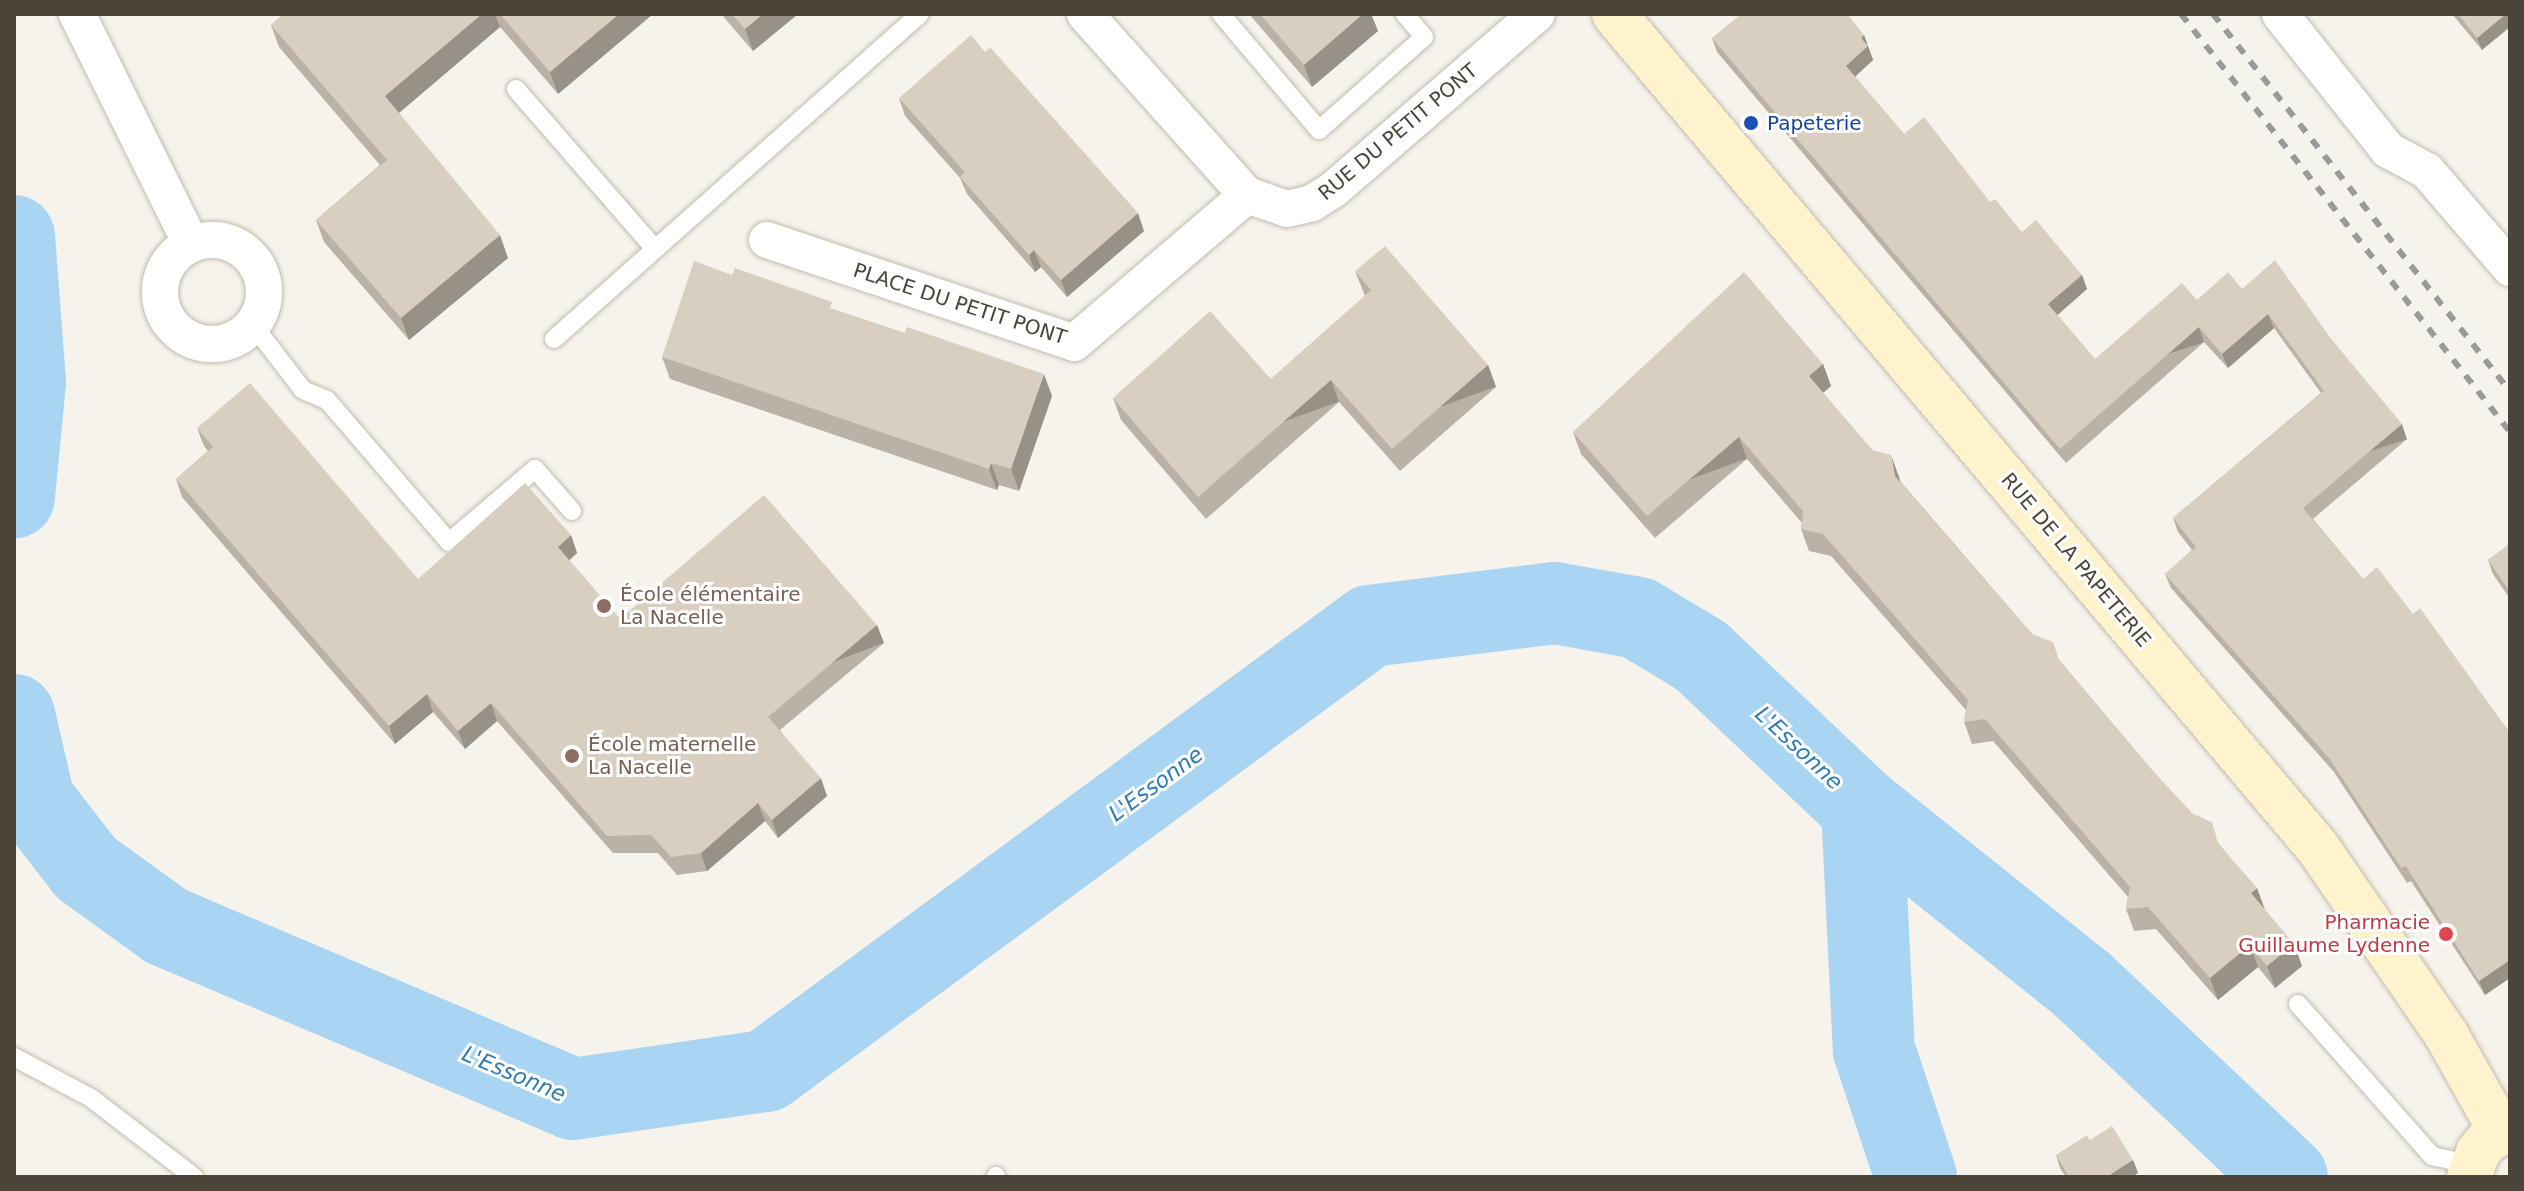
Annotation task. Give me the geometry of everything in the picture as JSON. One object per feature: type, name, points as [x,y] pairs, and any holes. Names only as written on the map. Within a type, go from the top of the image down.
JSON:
[{"type":"street","points":[[77,14],[191,244]]},
{"type":"street","name":"RUE DU PETIT PONT","points":[[1085,14],[1247,195],[1287,209],[1312,203],[1334,189],[1537,14]]},
{"type":"street","name":"RUE DE LA PAPETERIE","points":[[1614,14],[2318,848],[2447,1036],[2506,1131]]},
{"type":"street","points":[[2280,14],[2388,150],[2427,171],[2510,268]]},
{"type":"street","name":"PLACE DU PETIT PONT","points":[[767,240],[1074,343],[1247,195]]},
{"type":"street","points":[[208,240],[225,241],[241,248],[254,261],[262,276],[264,293],[253,325],[240,336],[206,344],[190,339],[165,316],[160,300],[166,267],[176,253],[191,244],[208,240]]},
{"type":"street","points":[[2470,1171],[2478,1152],[2506,1131]]},
{"type":"lane","points":[[554,339],[920,14]]},
{"type":"lane","points":[[1221,14],[1319,130],[1424,37],[1405,14]]},
{"type":"lane","points":[[516,89],[655,249]]},
{"type":"lane","points":[[253,325],[303,390],[327,400],[449,542],[535,469],[572,511]]},
{"type":"lane","points":[[2298,1004],[2432,1156],[2470,1171]]},
{"type":"lane","points":[[14,1057],[91,1098],[194,1177]]},
{"type":"building","points":[[284,14],[482,14],[385,96],[500,235],[401,318],[316,220],[387,160],[271,25]]},
{"type":"building","points":[[500,14],[619,14],[550,72]]},
{"type":"building","points":[[732,14],[763,14],[745,29]]},
{"type":"building","points":[[1260,14],[1363,14],[1304,65]]},
{"type":"building","points":[[1741,14],[1847,14],[1864,35],[1861,38],[1868,46],[1846,66],[1904,134],[1924,117],[1990,202],[1995,199],[2022,232],[2036,220],[2082,275],[2048,304],[2095,359],[2182,283],[2197,300],[2228,272],[2242,289],[2275,260],[2332,340],[2402,424],[2303,508],[2363,579],[2377,567],[2413,614],[2420,608],[2510,733],[2510,960],[2479,981],[2406,866],[2401,868],[2329,758],[2165,574],[2196,547],[2173,518],[2324,391],[2268,314],[2222,354],[2199,327],[2060,449],[1712,38]]},
{"type":"building","points":[[2458,14],[2506,14],[2477,38]]},
{"type":"building","points":[[971,35],[985,52],[990,47],[1138,213],[1061,280],[1034,250],[1029,255],[960,177],[965,172],[899,98]]},
{"type":"building","points":[[1385,246],[1488,365],[1392,449],[1331,380],[1198,497],[1113,398],[1210,311],[1271,379],[1371,290],[1355,271]]},
{"type":"building","points":[[694,261],[732,275],[735,268],[832,302],[830,308],[905,333],[907,327],[1044,374],[1011,469],[991,463],[989,469],[662,357]]},
{"type":"building","points":[[1744,272],[1823,364],[1809,376],[1872,450],[1891,455],[1895,476],[2032,634],[2053,642],[2059,660],[2151,769],[2193,814],[2212,822],[2218,843],[2257,888],[2251,893],[2294,944],[2267,966],[2250,945],[2210,978],[2148,907],[2126,909],[2130,887],[1985,719],[1964,722],[1968,700],[1823,534],[1801,529],[1803,511],[1739,437],[1647,516],[1573,432]]},
{"type":"building","points":[[250,383],[418,579],[525,483],[571,535],[558,547],[620,619],[764,495],[877,625],[768,717],[821,778],[772,820],[758,803],[701,853],[671,857],[651,835],[607,836],[491,703],[458,731],[427,694],[389,726],[176,479],[213,447],[197,428]]},
{"type":"building","points":[[2510,544],[2510,592],[2488,560]]},
{"type":"building","points":[[2112,1126],[2133,1160],[2111,1174],[2112,1177],[2069,1177],[2056,1155],[2087,1135],[2090,1140]]},
{"type":"waterway","name":"L'Essonne","points":[[14,236],[25,382],[14,497]]},
{"type":"waterway","name":"L'Essonne","points":[[14,715],[34,801],[86,868],[166,926],[573,1099],[766,1071],[1370,626],[1555,603],[1638,618],[1701,656],[1862,808],[2084,986],[2287,1177]]},
{"type":"waterway","points":[[1862,808],[1874,1050],[1916,1177]]},
{"type":"railway","points":[[2181,14],[2510,432]]},
{"type":"railway","points":[[2213,14],[2510,392]]},
{"type":"place","name":"Papeterie","points":[[1751,123]]},
{"type":"place","name":"École élémentaire La Nacelle","points":[[604,606]]},
{"type":"place","name":"École maternelle La Nacelle","points":[[572,756]]},
{"type":"place","name":"Pharmacie Guillaume Lydenne","points":[[2446,934]]}]
